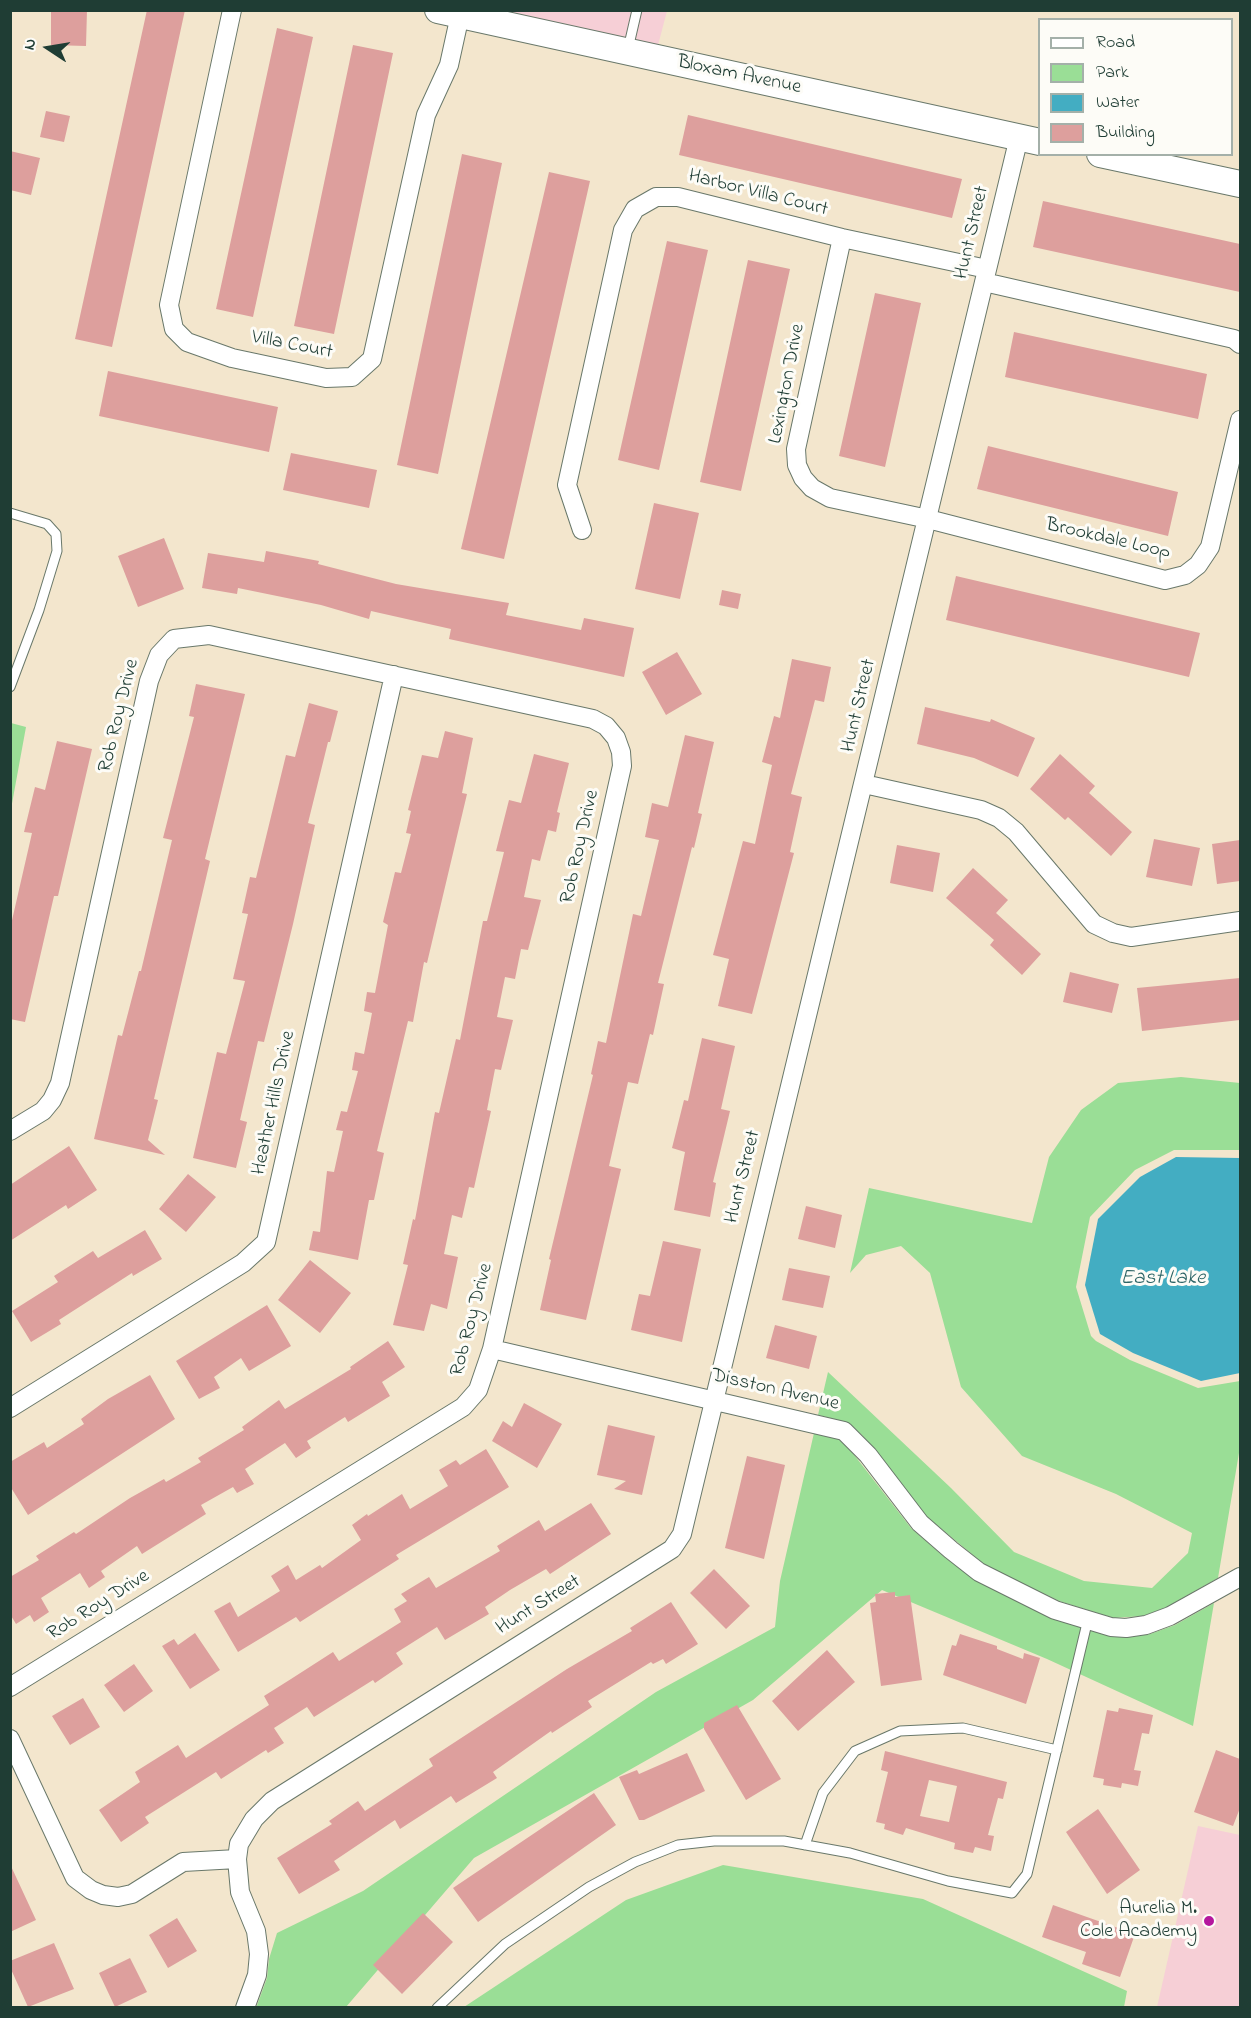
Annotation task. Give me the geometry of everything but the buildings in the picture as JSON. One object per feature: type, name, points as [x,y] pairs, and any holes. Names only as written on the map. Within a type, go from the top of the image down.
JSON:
[{"type":"street","name":"Villa Court","points":[[232,10],[169,305],[174,329],[187,342],[232,358],[326,378],[352,377],[372,359],[426,115],[449,65],[449,13]]},
{"type":"street","name":"Bloxam Avenue","points":[[449,13],[504,18],[627,52],[1029,139]]},
{"type":"street","name":"Hunt Street","points":[[244,2007],[257,1975],[259,1954],[256,1931],[240,1892],[237,1859],[239,1844],[246,1831],[272,1801],[672,1549],[682,1534],[986,275],[1029,139]]},
{"type":"street","points":[[1109,156],[1240,184]]},
{"type":"street","name":"Harbor Villa Court","points":[[582,530],[567,485],[623,230],[635,209],[656,197],[678,197],[986,275]]},
{"type":"street","name":"Lexington Drive","points":[[842,238],[796,449],[797,465],[812,488],[830,498],[928,519]]},
{"type":"street","points":[[986,275],[1233,339],[1240,344]]},
{"type":"street","name":"Brookdale Loop","points":[[928,519],[1165,580],[1185,575],[1198,565],[1210,547],[1240,420]]},
{"type":"street","name":"Rob Roy Drive","points":[[10,1131],[43,1111],[52,1100],[60,1083],[149,681],[159,655],[174,639],[209,635],[593,718],[606,726],[616,738],[621,752],[622,766],[492,1349],[478,1390],[463,1407],[10,1687]]},
{"type":"street","name":"Heather Hills Drive","points":[[10,1408],[243,1263],[266,1242],[394,675]]},
{"type":"street","points":[[864,784],[981,810],[999,818],[1016,832],[1094,924],[1113,933],[1131,937],[1240,921]]},
{"type":"street","name":"Disston Avenue","points":[[492,1349],[844,1431],[868,1455],[879,1473],[920,1523],[979,1572],[1055,1610],[1126,1628],[1146,1625],[1170,1616],[1240,1577]]},
{"type":"street","points":[[10,1739],[75,1878],[91,1890],[103,1895],[118,1897],[132,1894],[183,1862],[237,1859]]},
{"type":"lane","points":[[627,52],[637,10]]},
{"type":"lane","points":[[10,513],[47,524],[56,534],[57,551],[36,621],[10,687]]},
{"type":"lane","points":[[437,2007],[505,1944],[589,1887],[635,1862],[678,1845],[714,1841],[784,1841],[850,1853],[948,1881],[1012,1893],[1027,1874],[1088,1619]]},
{"type":"lane","points":[[805,1845],[824,1792],[855,1751],[900,1731],[963,1728],[1057,1750]]},
{"type":"shaded area","points":[[481,11],[667,11],[657,49]]},
{"type":"shaded area","name":"Aurelia M. Cole Academy","points":[[1198,1826],[1240,1835],[1240,2007],[1157,2007]]},
{"type":"green space","points":[[10,723],[26,727],[11,809]]},
{"type":"green space","points":[[1181,1077],[1240,1083],[1240,1150],[1174,1150],[1135,1170],[1090,1217],[1076,1287],[1091,1336],[1096,1341],[1130,1360],[1198,1388],[1240,1381],[1240,1447],[1218,1578],[1165,1608],[1143,1616],[1113,1618],[1059,1601],[985,1565],[927,1517],[862,1435],[846,1422],[818,1415],[828,1372],[951,1488],[1014,1552],[1084,1581],[1152,1588],[1188,1553],[1192,1533],[1116,1494],[1022,1456],[961,1387],[930,1273],[901,1246],[866,1255],[850,1273],[869,1188],[1032,1223],[1049,1157],[1081,1110],[1118,1083]]},
{"type":"green space","points":[[814,1433],[839,1439],[848,1447],[911,1528],[943,1556],[975,1580],[1050,1618],[1108,1635],[1128,1637],[1150,1634],[1175,1625],[1214,1603],[1193,1726],[1047,1659],[882,1590],[753,1700],[474,1858],[346,2007],[256,2008],[267,1978],[269,1959],[277,1933],[363,1891],[656,1692],[775,1627],[780,1581]]},
{"type":"green space","points":[[723,1865],[923,1899],[1127,1991],[1124,2007],[464,2007],[626,1900]]},
{"type":"water","name":"East Lake","points":[[1176,1157],[1240,1158],[1240,1373],[1201,1381],[1133,1353],[1100,1334],[1085,1285],[1098,1219],[1140,1177]]},
{"type":"place","name":"Aurelia M. Cole Academy","points":[[1209,1921]]}]
